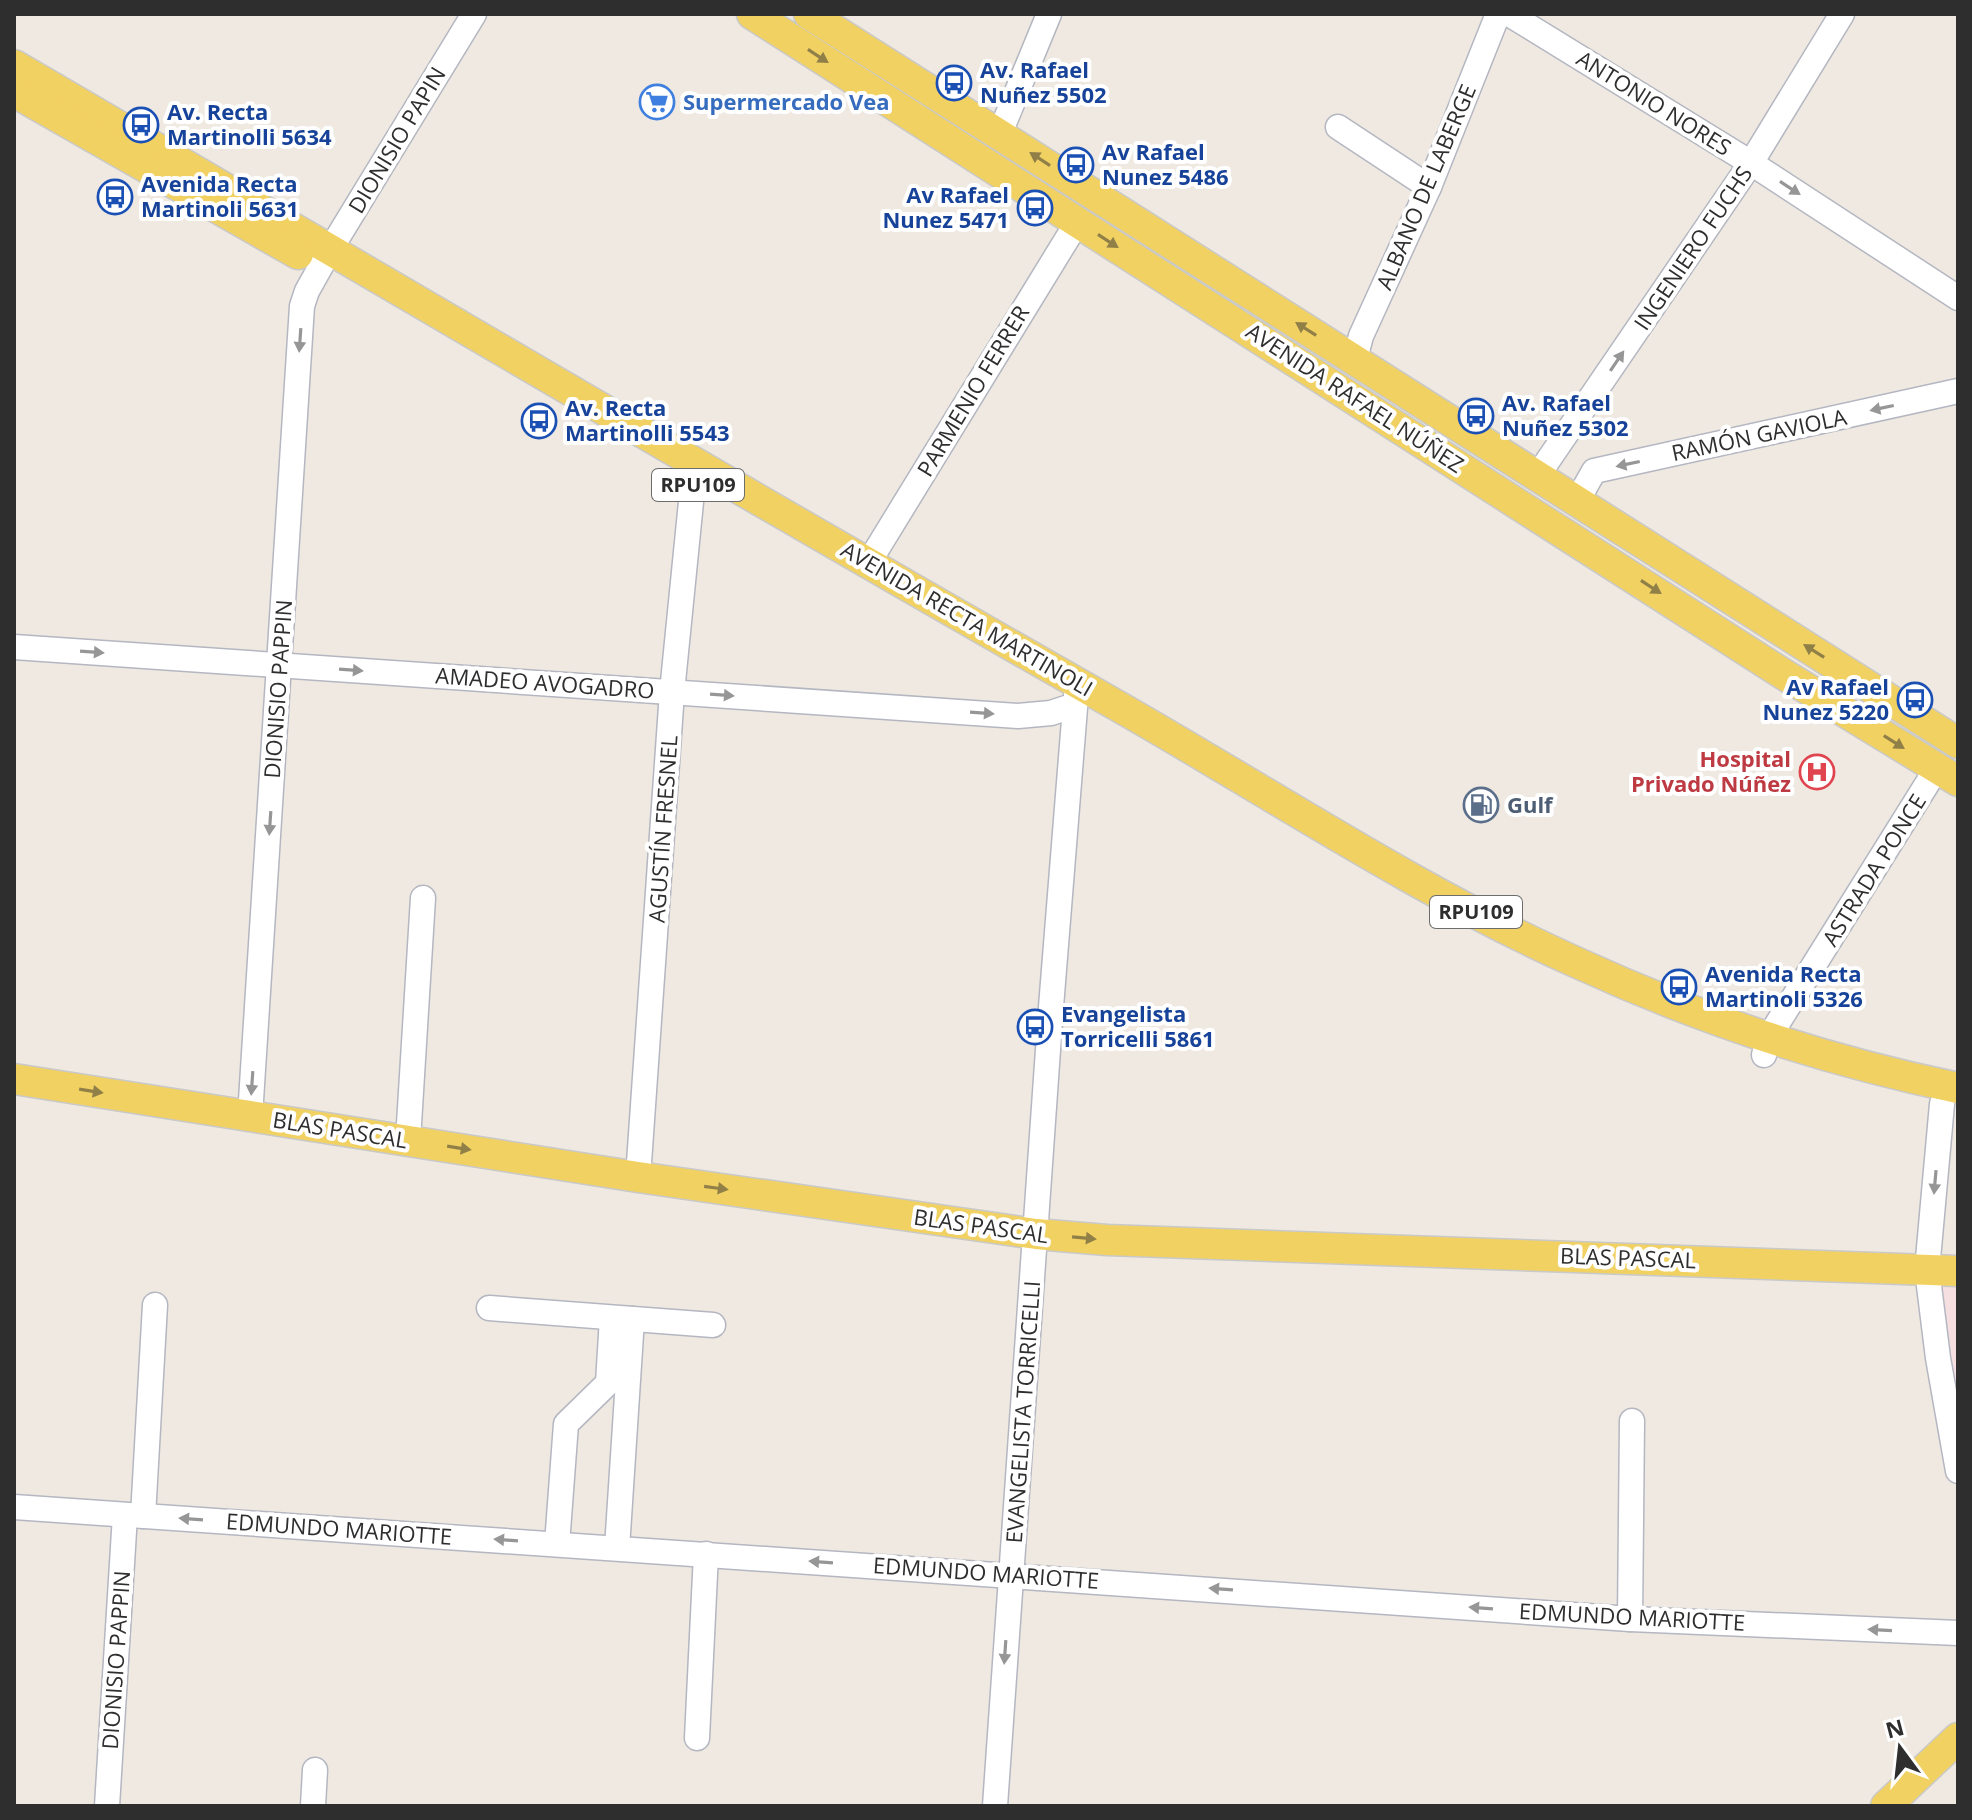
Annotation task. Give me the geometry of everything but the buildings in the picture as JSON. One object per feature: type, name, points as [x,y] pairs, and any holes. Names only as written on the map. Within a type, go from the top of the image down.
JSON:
[{"type":"main road","name":"AVENIDA RAFAEL NÚÑEZ","points":[[752,14],[1788,677],[1948,774]]},
{"type":"main road","name":"AVENIDA RAFAEL NÚÑEZ","points":[[809,14],[1958,743]]},
{"type":"main road","name":"AVENIDA RECTA MARTINOLI","points":[[14,65],[118,126],[325,258],[693,482],[1076,694],[1484,936],[1570,979],[1641,1009],[1767,1046]]},
{"type":"main road","points":[[14,77],[102,128],[118,126]]},
{"type":"main road","name":"AVENIDA RECTA MARTINOLI","points":[[14,92],[325,258],[869,562],[1081,699],[1090,700],[1175,750],[1199,753],[1397,869],[1539,944],[1767,1046],[1864,1085],[1953,1100]]},
{"type":"main road","points":[[1373,410],[1405,413],[1513,481],[1527,483],[1536,478]]},
{"type":"main road","points":[[1577,501],[1574,520],[1585,545]]},
{"type":"main road","name":"BLAS PASCAL","points":[[14,1079],[638,1177],[1036,1234],[1107,1240],[1958,1271]]},
{"type":"main road","points":[[1886,1806],[1958,1738]]},
{"type":"street","name":"DIONISIO PAPIN","points":[[325,258],[474,14]]},
{"type":"street","points":[[1000,133],[1049,14]]},
{"type":"street","name":"ALBANO DE LABERGE","points":[[1355,359],[1361,336],[1429,187],[1498,14]]},
{"type":"street","name":"ANTONIO NORES","points":[[1509,14],[1751,163],[1958,298]]},
{"type":"street","name":"INGENIERO FUCHS","points":[[1536,478],[1751,163],[1842,14]]},
{"type":"street","points":[[1338,127],[1429,187]]},
{"type":"street","name":"PARMENIO FERRER","points":[[869,562],[1078,221]]},
{"type":"street","name":"DIONISIO PAPPIN","points":[[250,1116],[302,306],[325,258]]},
{"type":"street","name":"RAMÓN GAVIOLA","points":[[1594,471],[1958,391]]},
{"type":"street","points":[[1558,449],[1594,471],[1577,501]]},
{"type":"street","name":"AGUSTÍN FRESNEL","points":[[638,1177],[672,692],[693,482]]},
{"type":"street","name":"AMADEO AVOGADRO","points":[[14,647],[1018,716],[1051,713],[1076,694]]},
{"type":"street","name":"EVANGELISTA TORRICELLI","points":[[995,1806],[1076,694]]},
{"type":"street","name":"ASTRADA PONCE","points":[[1767,1046],[1948,774]]},
{"type":"street","points":[[408,1140],[423,898]]},
{"type":"street","points":[[1953,1100],[1927,1270],[1938,1358],[1958,1471]]},
{"type":"street","name":"DIONISIO PAPPIN","points":[[107,1806],[155,1305]]},
{"type":"street","points":[[489,1308],[713,1325]]},
{"type":"street","points":[[617,1548],[618,1383],[622,1318]]},
{"type":"street","points":[[557,1544],[566,1424],[618,1383]]},
{"type":"street","points":[[1630,1619],[1632,1421]]},
{"type":"street","name":"EDMUNDO MARIOTTE","points":[[14,1507],[1630,1619],[1958,1633]]},
{"type":"street","points":[[697,1738],[706,1554]]},
{"type":"street","points":[[313,1806],[315,1770]]},
{"type":"shaded area","points":[[1934,1280],[1958,1281],[1958,1398]]},
{"type":"place","name":"Av. Rafael Nuñez 5502","points":[[954,83]]},
{"type":"place","name":"Supermercado Vea","points":[[657,102]]},
{"type":"place","name":"Av. Recta Martinolli 5634","points":[[141,125]]},
{"type":"place","name":"Av Rafael Nunez 5486","points":[[1076,165]]},
{"type":"place","name":"Avenida Recta Martinoli 5631","points":[[115,197]]},
{"type":"place","name":"Av Rafael Nunez 5471","points":[[1035,208]]},
{"type":"place","name":"Av. Rafael Nuñez 5302","points":[[1476,416]]},
{"type":"place","name":"Av. Recta Martinolli 5543","points":[[539,421]]},
{"type":"place","name":"Av Rafael Nunez 5220","points":[[1915,700]]},
{"type":"place","name":"Hospital Privado Núñez","points":[[1817,772]]},
{"type":"place","name":"Gulf","points":[[1481,805]]},
{"type":"place","name":"Avenida Recta Martinoli 5326","points":[[1679,987]]},
{"type":"place","name":"Evangelista Torricelli 5861","points":[[1035,1027]]}]
